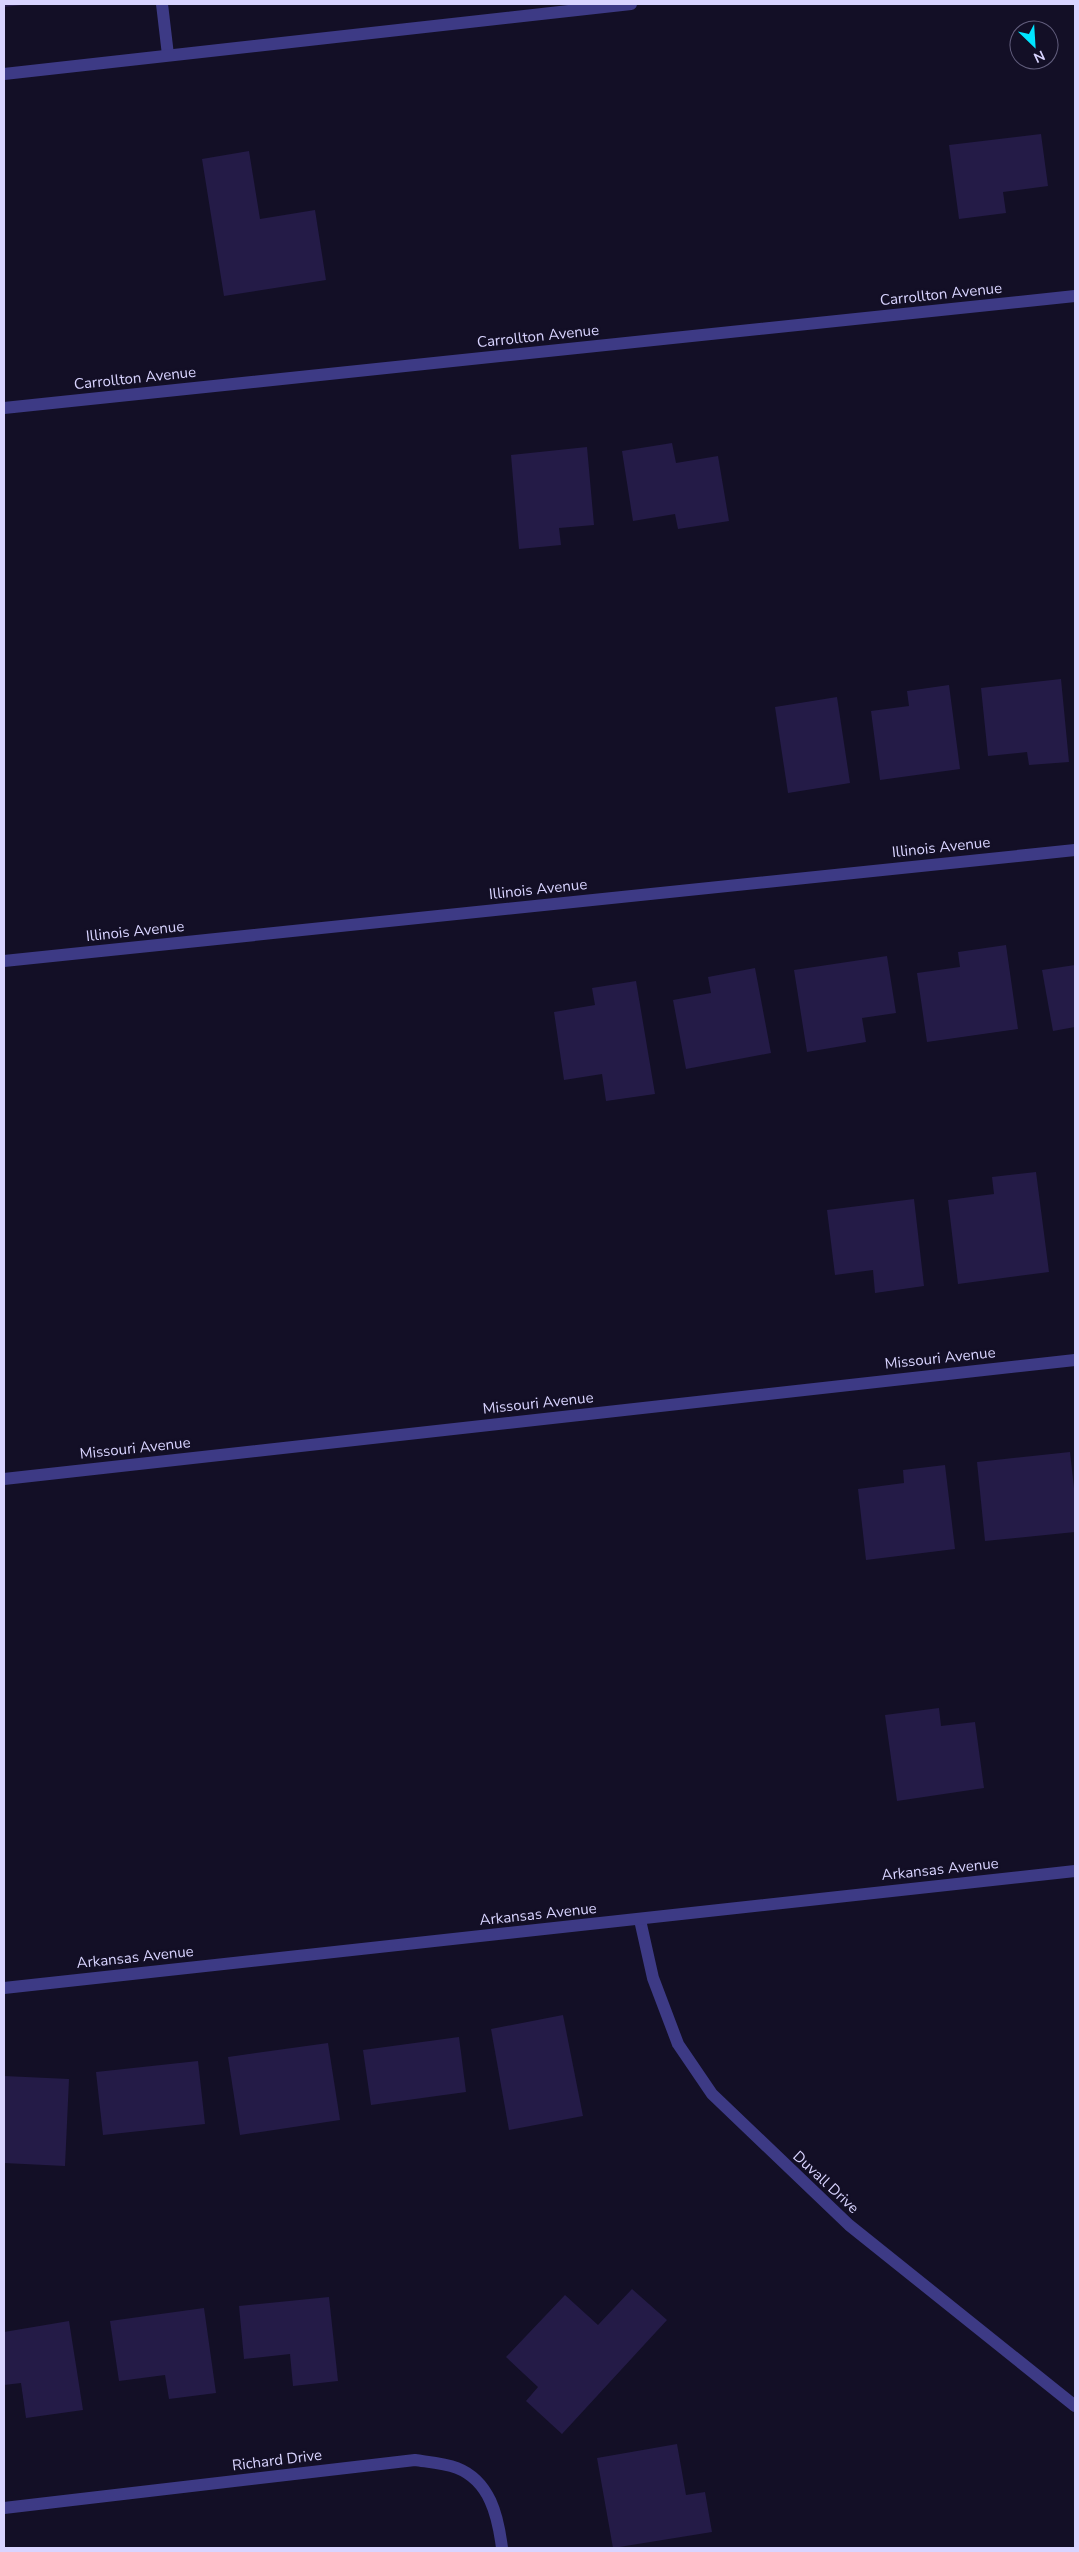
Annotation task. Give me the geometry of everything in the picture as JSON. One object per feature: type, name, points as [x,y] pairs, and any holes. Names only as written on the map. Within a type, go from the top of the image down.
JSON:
[{"type":"street","points":[[162,4],[168,55]]},
{"type":"street","points":[[4,74],[631,4]]},
{"type":"street","name":"Carrollton Avenue","points":[[4,408],[1075,296]]},
{"type":"street","name":"Illinois Avenue","points":[[4,961],[1075,850]]},
{"type":"street","name":"Missouri Avenue","points":[[4,1479],[1075,1360]]},
{"type":"street","name":"Arkansas Avenue","points":[[4,1988],[1075,1871]]},
{"type":"street","name":"Duvall Drive","points":[[640,1920],[653,1978],[678,2044],[712,2094],[848,2226],[1075,2406]]},
{"type":"street","name":"Richard Drive","points":[[4,2508],[415,2460],[456,2468],[475,2477],[487,2493],[496,2513],[502,2548]]},
{"type":"building","points":[[4,4],[22,4],[22,5],[4,7]]},
{"type":"building","points":[[1041,134],[1048,186],[1003,192],[1006,213],[959,219],[949,145]]},
{"type":"building","points":[[249,151],[260,219],[315,210],[326,280],[224,296],[202,159]]},
{"type":"building","points":[[672,443],[676,463],[718,456],[729,521],[678,529],[675,514],[633,521],[622,451]]},
{"type":"building","points":[[587,447],[594,525],[559,528],[561,545],[519,549],[511,455]]},
{"type":"building","points":[[1061,679],[1069,762],[1029,765],[1027,752],[988,756],[981,688]]},
{"type":"building","points":[[949,685],[960,769],[880,780],[871,711],[909,706],[907,691]]},
{"type":"building","points":[[837,697],[850,783],[788,793],[775,707]]},
{"type":"building","points":[[1006,945],[1018,1029],[927,1042],[917,973],[960,967],[958,952]]},
{"type":"building","points":[[887,956],[896,1013],[862,1018],[866,1042],[807,1052],[794,970]]},
{"type":"building","points":[[1075,965],[1075,1027],[1053,1031],[1042,970]]},
{"type":"building","points":[[755,968],[771,1053],[686,1069],[673,1000],[711,993],[708,977]]},
{"type":"building","points":[[636,981],[655,1094],[606,1101],[602,1074],[564,1080],[554,1012],[595,1005],[592,988]]},
{"type":"building","points":[[1036,1172],[1049,1272],[958,1284],[948,1200],[994,1194],[992,1177]]},
{"type":"building","points":[[914,1199],[924,1286],[875,1293],[873,1270],[835,1275],[827,1210]]},
{"type":"building","points":[[1070,1452],[1075,1497],[1075,1532],[985,1541],[977,1462]]},
{"type":"building","points":[[945,1465],[955,1549],[866,1560],[858,1489],[904,1483],[903,1470]]},
{"type":"building","points":[[939,1708],[941,1726],[975,1722],[984,1788],[897,1801],[885,1715]]},
{"type":"building","points":[[563,2015],[583,2116],[509,2130],[491,2029]]},
{"type":"building","points":[[459,2037],[466,2092],[371,2105],[363,2050]]},
{"type":"building","points":[[328,2043],[340,2120],[240,2135],[228,2057]]},
{"type":"building","points":[[198,2061],[205,2124],[103,2135],[96,2072]]},
{"type":"building","points":[[4,2076],[69,2079],[65,2166],[4,2163]]},
{"type":"building","points":[[632,2289],[667,2320],[562,2434],[526,2401],[538,2387],[506,2357],[565,2295],[598,2325]]},
{"type":"building","points":[[329,2297],[338,2381],[293,2386],[290,2354],[244,2359],[239,2306]]},
{"type":"building","points":[[204,2308],[216,2393],[169,2399],[165,2375],[119,2381],[110,2321]]},
{"type":"building","points":[[69,2321],[83,2410],[26,2418],[21,2383],[4,2385],[4,2332]]},
{"type":"building","points":[[677,2444],[686,2495],[705,2492],[712,2532],[613,2548],[597,2458]]}]
